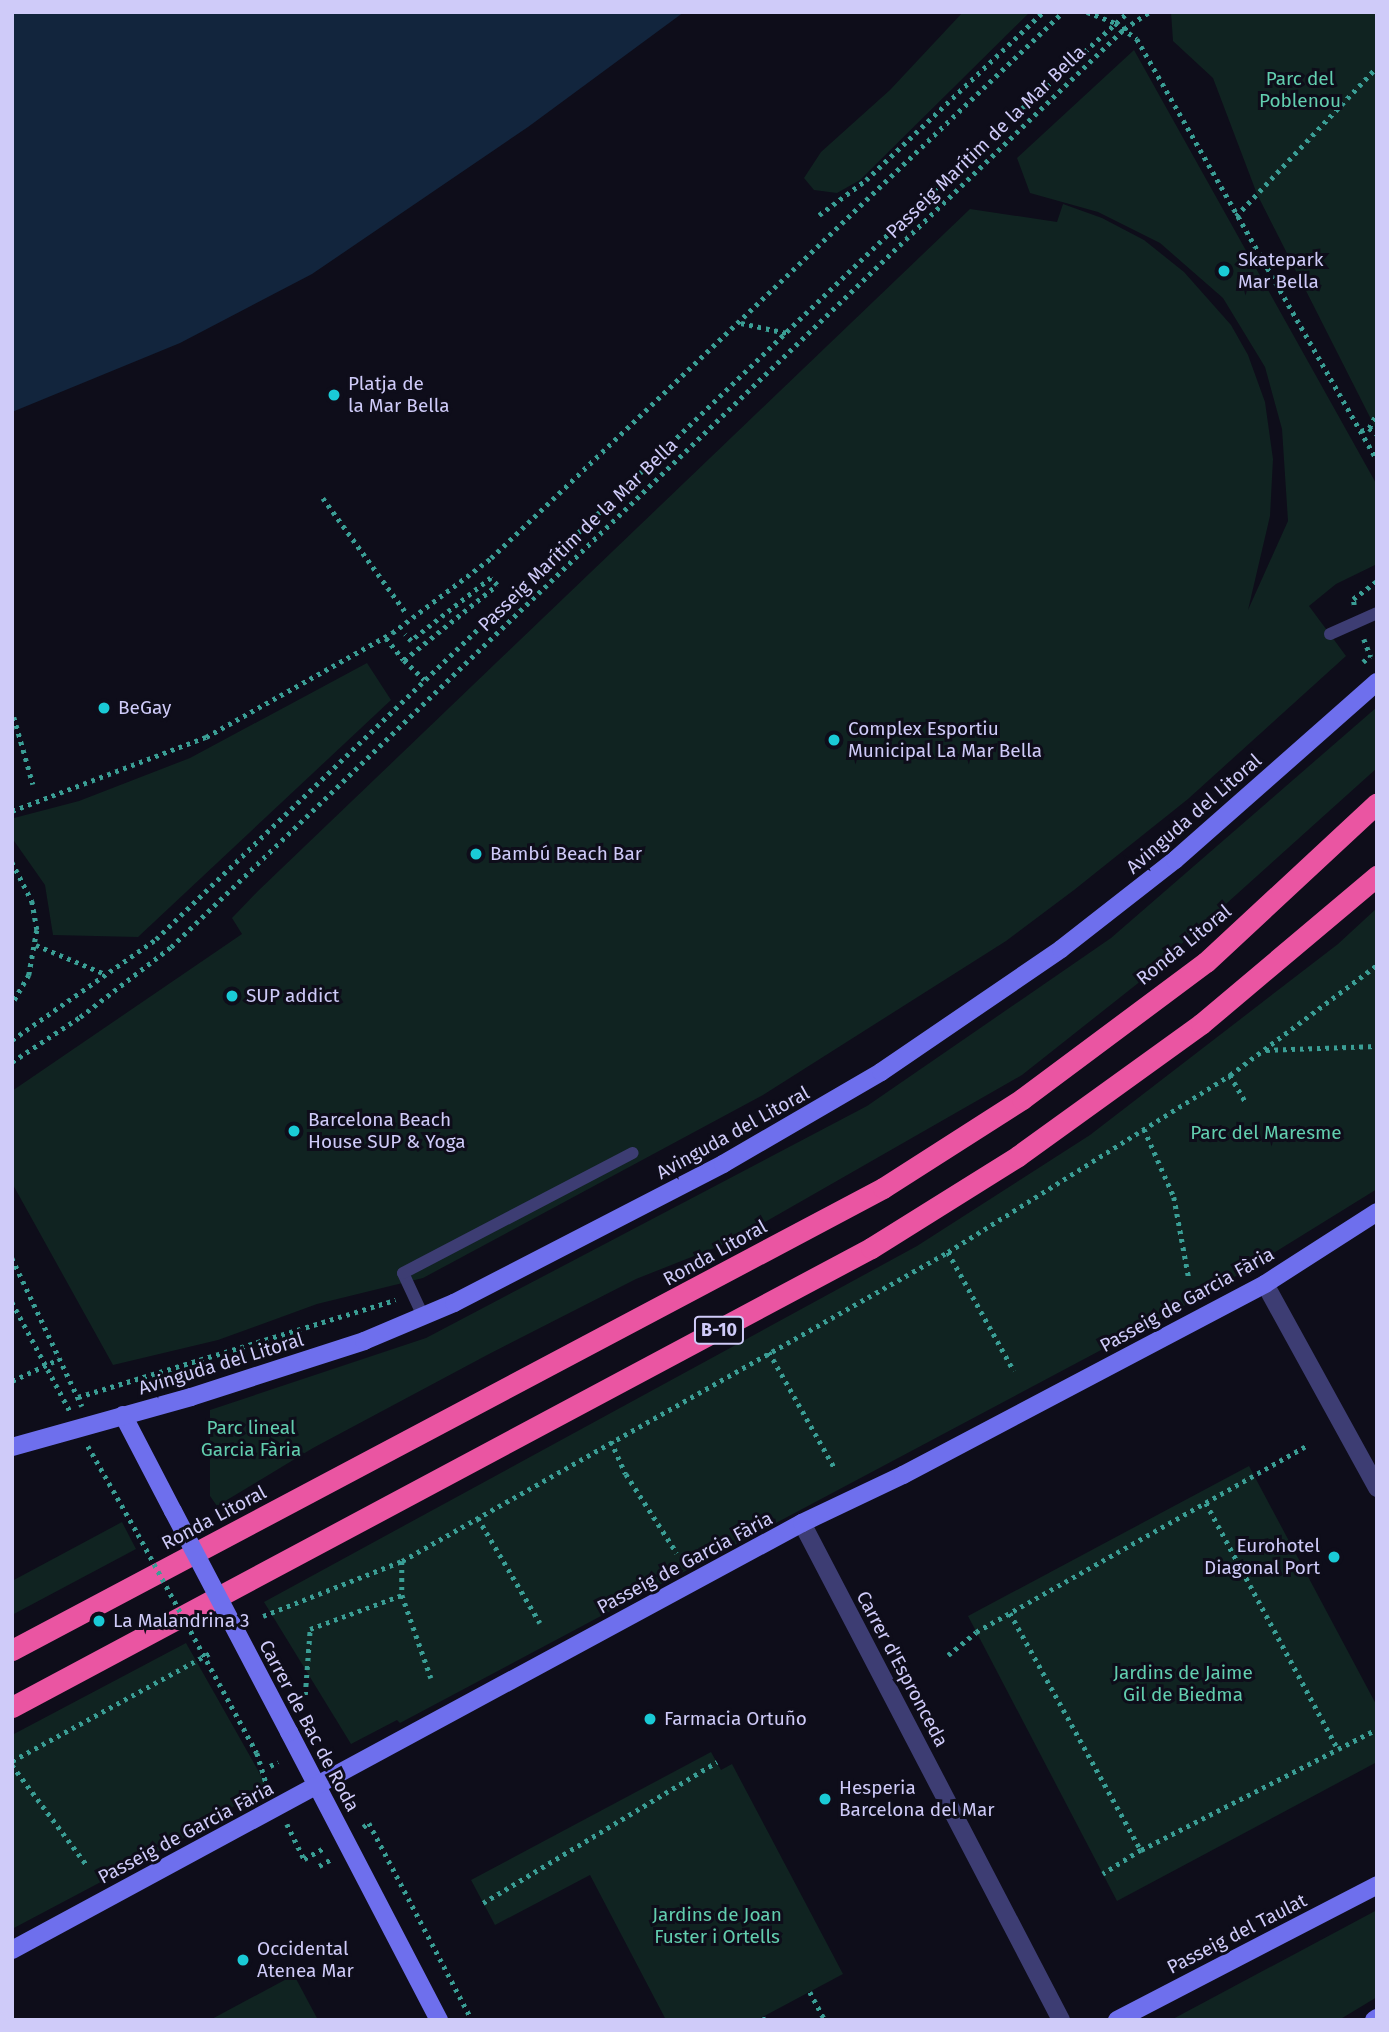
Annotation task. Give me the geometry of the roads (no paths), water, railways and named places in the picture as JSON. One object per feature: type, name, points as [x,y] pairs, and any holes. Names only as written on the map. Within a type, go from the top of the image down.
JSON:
[{"type":"highway","name":"Ronda Litoral","points":[[12,1650],[883,1188],[1022,1099],[1206,961],[1377,803]]},
{"type":"highway","name":"B-10","points":[[12,1707],[871,1248],[1018,1156],[1190,1032],[1295,949],[1377,876]]},
{"type":"main road","name":"Avinguda del Litoral","points":[[12,1447],[301,1363],[423,1316],[723,1164],[838,1099],[983,1005],[1175,860],[1377,682]]},
{"type":"main road","name":"Passeig de Garcia Fària","points":[[12,1951],[802,1523],[903,1475],[1265,1284],[1377,1212]]},
{"type":"main road","name":"Carrer de Bac de Roda","points":[[122,1415],[439,2020]]},
{"type":"main road","name":"Passeig del Taulat","points":[[1116,2020],[1377,1885]]},
{"type":"street","points":[[1265,1284],[1377,1488]]},
{"type":"street","name":"Carrer d'Espronceda","points":[[802,1523],[1061,2020]]},
{"type":"lane","points":[[1330,634],[1377,613]]},
{"type":"lane","points":[[423,1316],[403,1273],[633,1153]]},
{"type":"water","points":[[12,12],[684,12],[528,127],[312,274],[180,343],[12,412]]},
{"type":"place","name":"Skatepark Mar Bella","points":[[1224,271]]},
{"type":"place","name":"Platja de la Mar Bella","points":[[334,395]]},
{"type":"place","name":"BeGay","points":[[104,708]]},
{"type":"place","name":"Complex Esportiu Municipal La Mar Bella","points":[[834,740]]},
{"type":"place","name":"Bambú Beach Bar","points":[[476,854]]},
{"type":"place","name":"SUP addict","points":[[232,996]]},
{"type":"place","name":"Barcelona Beach House SUP & Yoga","points":[[294,1131]]},
{"type":"place","name":"Eurohotel Diagonal Port","points":[[1334,1557]]},
{"type":"place","name":"La Malandrina 3","points":[[99,1621]]},
{"type":"place","name":"Farmacia Ortuño","points":[[650,1719]]},
{"type":"place","name":"Hesperia Barcelona del Mar","points":[[825,1799]]},
{"type":"place","name":"Occidental Atenea Mar","points":[[243,1960]]},
{"type":"park label","name":"Parc del Poblenou","points":[[1300,90]]},
{"type":"park label","name":"Parc del Maresme","points":[[1266,1133]]},
{"type":"park label","name":"Parc lineal Garcia Fària","points":[[251,1439]]},
{"type":"park label","name":"Jardins de Jaime Gil de Biedma","points":[[1183,1684]]},
{"type":"park label","name":"Jardins de Joan Fuster i Ortells","points":[[717,1926]]}]
